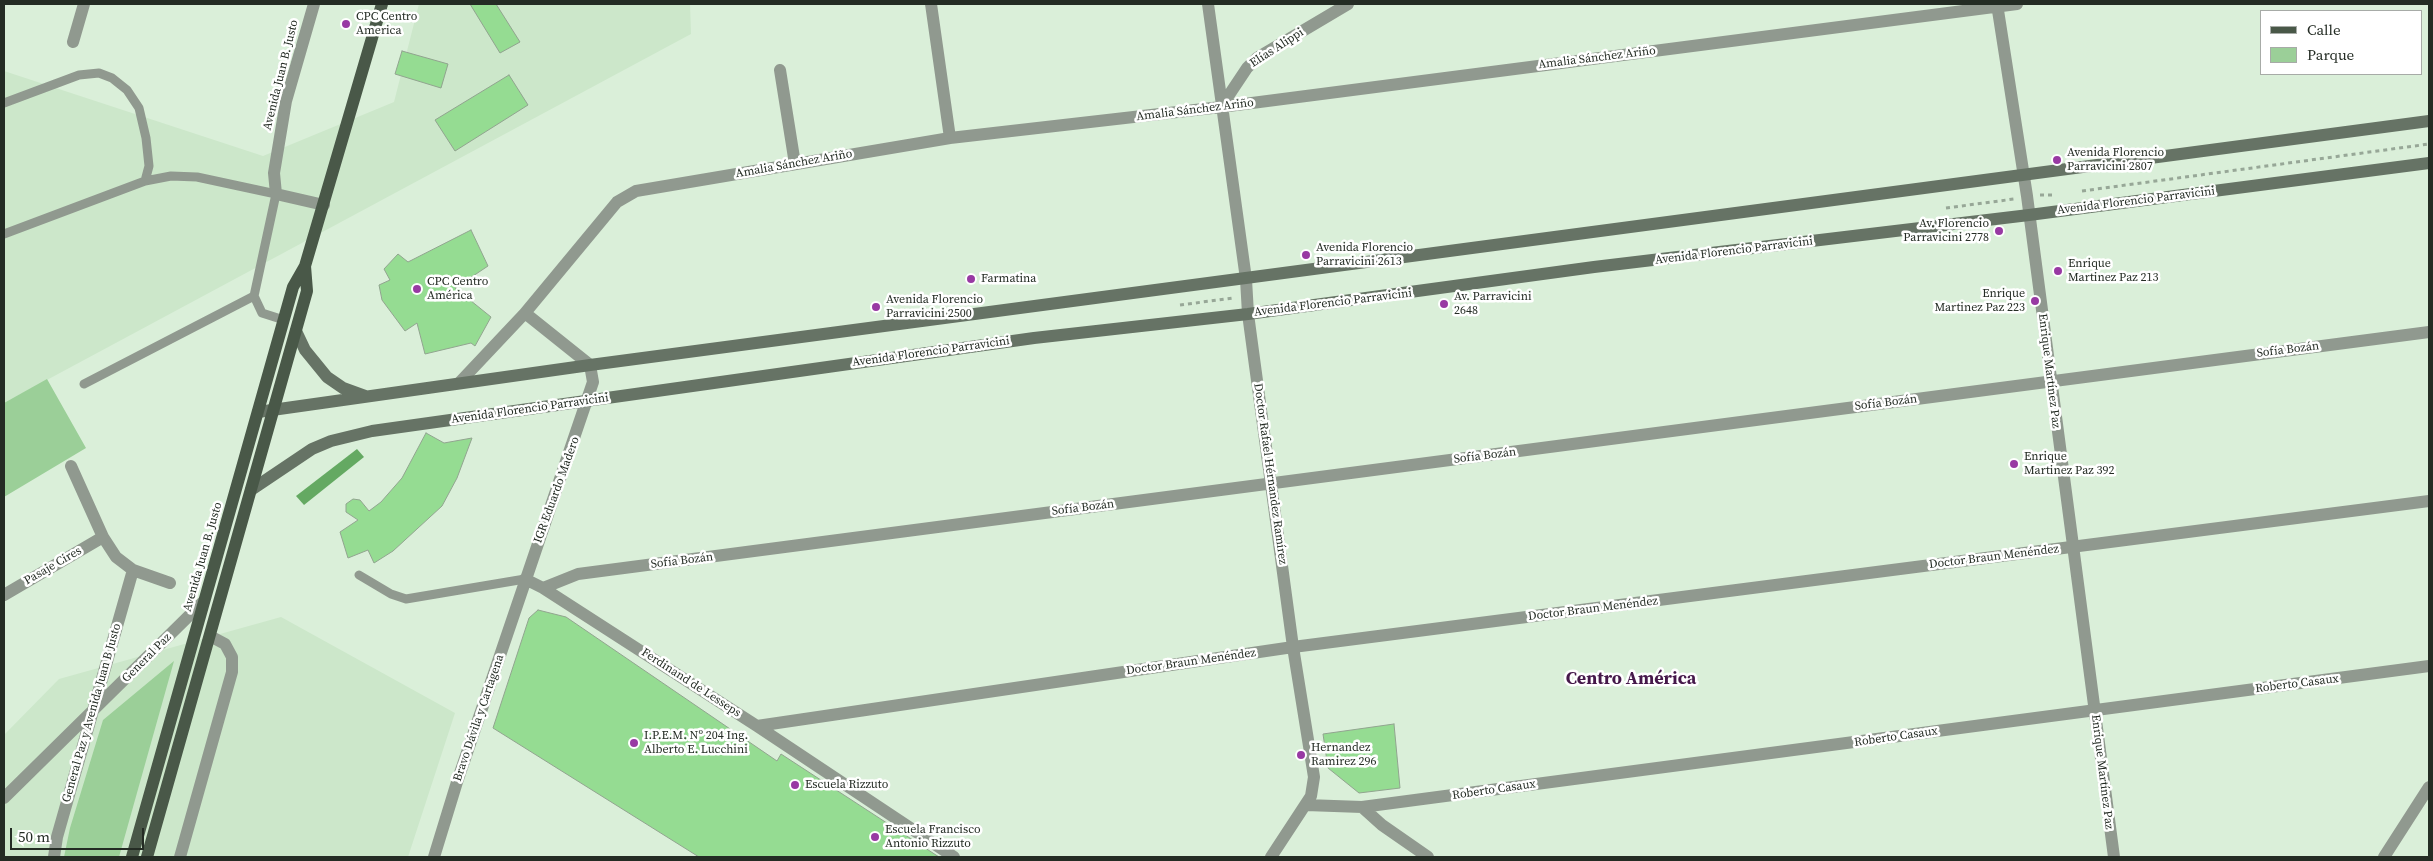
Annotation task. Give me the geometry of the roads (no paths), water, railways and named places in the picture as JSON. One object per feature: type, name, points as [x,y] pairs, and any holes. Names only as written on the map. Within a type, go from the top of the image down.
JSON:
[{"type":"main road","name":"Avenida Juan B. Justo","points":[[132,857],[293,287],[306,266],[382,4]]},
{"type":"main road","points":[[258,412],[590,365],[2429,121]]},
{"type":"main road","name":"Avenida Florencio Parravicini","points":[[251,490],[312,450],[352,436],[1015,341],[1248,314],[1594,267],[2029,215],[2429,163]]},
{"type":"main road","name":"Avenida Juan B. Justo","points":[[147,857],[307,291],[306,266]]},
{"type":"main road","points":[[296,331],[305,350],[327,377],[342,388],[367,397]]},
{"type":"street","points":[[73,42],[84,4]]},
{"type":"street","name":"Avenida Juan B. Justo","points":[[276,194],[274,173],[286,101],[314,4]]},
{"type":"street","points":[[931,4],[950,138]]},
{"type":"street","name":"Doctor Rafael Hérnandez Ramírez","points":[[1208,4],[1246,279],[1248,314],[1293,647],[1314,777],[1311,796],[1271,857]]},
{"type":"street","name":"Elías Alippi","points":[[1221,107],[1247,68],[1258,58],[1348,4]]},
{"type":"street","name":"Amalia Sánchez Ariño","points":[[459,383],[525,313],[624,196],[636,191],[950,138],[1221,107],[2017,4]]},
{"type":"street","name":"Enrique Martínez Paz","points":[[1998,5],[2024,174],[2071,547],[2114,857]]},
{"type":"street","points":[[780,70],[795,164]]},
{"type":"street","points":[[276,194],[324,205]]},
{"type":"street","points":[[525,313],[590,365]]},
{"type":"street","name":"Sofía Bozán","points":[[543,588],[578,574],[2429,332]]},
{"type":"street","name":"IGR Eduardo Madero","points":[[525,579],[588,401],[593,382],[590,365]]},
{"type":"street","points":[[71,466],[103,537],[116,556],[133,570],[170,582]]},
{"type":"street","name":"Doctor Braun Menéndez","points":[[757,726],[1293,647],[2429,501]]},
{"type":"street","name":"Pasaje Cires","points":[[4,595],[103,537]]},
{"type":"street","name":"General Paz y Avenida Juan B Justo","points":[[54,857],[57,837],[133,570]]},
{"type":"street","name":"Ferdinand de Lesseps","points":[[525,579],[543,588],[757,726],[954,857]]},
{"type":"street","name":"Bravo Dávila y Cartagena","points":[[434,857],[525,579]]},
{"type":"street","name":"General Paz","points":[[4,798],[204,601]]},
{"type":"street","points":[[180,857],[232,672],[232,657],[225,644],[210,636]]},
{"type":"street","name":"Roberto Casaux","points":[[1362,807],[2429,666]]},
{"type":"street","points":[[2390,855],[2429,788]]},
{"type":"street","points":[[1306,805],[1362,807],[1382,825],[1428,857]]},
{"type":"lane","points":[[4,104],[79,75],[99,73],[112,78],[128,90],[139,108],[146,138],[148,166],[145,181]]},
{"type":"lane","points":[[4,234],[145,181],[171,176],[197,177],[276,194],[254,296],[262,313],[284,320]]},
{"type":"lane","points":[[84,384],[254,296]]},
{"type":"lane","points":[[358,575],[392,594],[406,599],[525,579]]},
{"type":"place","name":"CPC Centro America","points":[[346,24]]},
{"type":"place","name":"Avenida Florencio Parravicini 2807","points":[[2057,160]]},
{"type":"place","name":"Av. Florencio Parravicini 2778","points":[[1999,231]]},
{"type":"place","name":"Avenida Florencio Parravicini 2613","points":[[1306,255]]},
{"type":"place","name":"Enrique Martinez Paz 213","points":[[2058,271]]},
{"type":"place","name":"Farmatina","points":[[971,279]]},
{"type":"place","name":"CPC Centro América","points":[[417,289]]},
{"type":"place","name":"Enrique Martinez Paz 223","points":[[2035,301]]},
{"type":"place","name":"Av. Parravicini 2648","points":[[1444,304]]},
{"type":"place","name":"Avenida Florencio Parravicini 2500","points":[[876,307]]},
{"type":"place","name":"Enrique Martinez Paz 392","points":[[2014,464]]},
{"type":"place","name":"I.P.E.M. Nº 204 Ing. Alberto E. Lucchini","points":[[634,743]]},
{"type":"place","name":"Hernandez Ramirez 296","points":[[1301,755]]},
{"type":"place","name":"Escuela Rizzuto","points":[[795,785]]},
{"type":"place","name":"Escuela Francisco Antonio Rizzuto","points":[[875,837]]},
{"type":"district","name":"Centro América","points":[[1631,679]]}]
